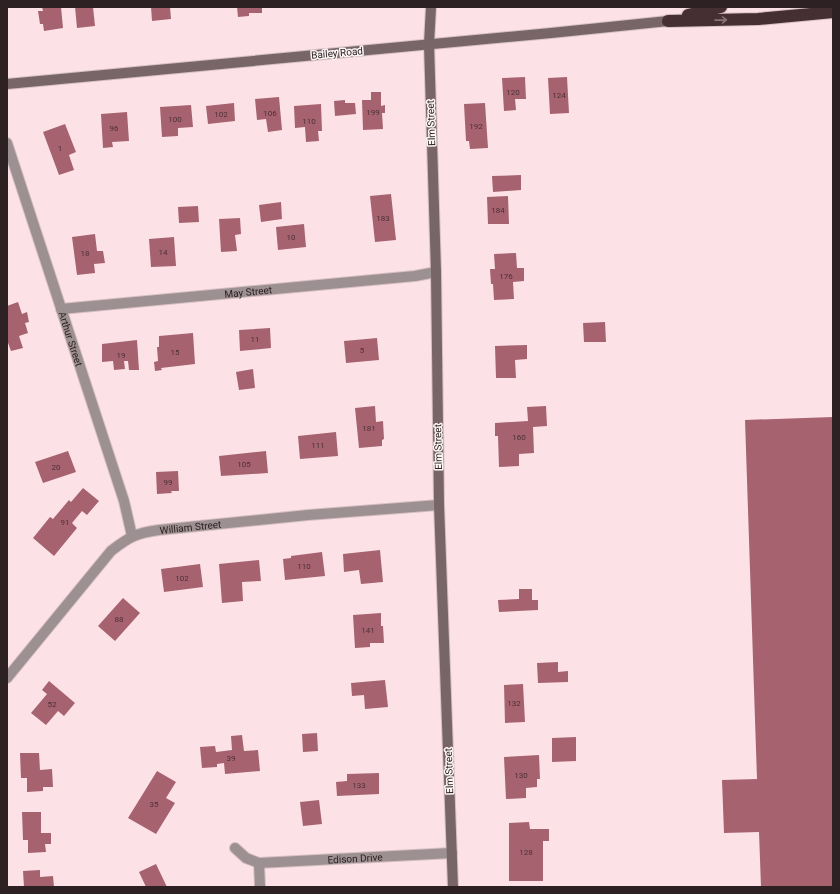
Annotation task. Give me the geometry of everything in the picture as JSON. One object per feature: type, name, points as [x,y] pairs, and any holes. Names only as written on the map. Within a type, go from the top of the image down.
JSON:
[{"type":"highway","points":[[668,21],[721,7]]},
{"type":"highway","points":[[668,21],[758,19],[833,12]]},
{"type":"street","name":"Elm Street","points":[[430,7],[429,44],[436,272],[439,505],[453,887]]},
{"type":"street","name":"Bailey Road","points":[[7,84],[668,21]]},
{"type":"street","name":"Arthur Street","points":[[7,143],[124,501],[132,536]]},
{"type":"street","name":"May Street","points":[[61,309],[407,277],[436,272]]},
{"type":"street","name":"William Street","points":[[7,678],[106,556],[132,536],[144,532],[159,530],[308,515],[439,505]]},
{"type":"street","points":[[235,848],[246,858],[259,863],[260,887]]},
{"type":"street","name":"Edison Drive","points":[[259,863],[452,853]]},
{"type":"building","points":[[42,7],[61,7],[63,28],[44,31],[43,24],[40,24],[38,11],[43,11]]},
{"type":"building","points":[[75,7],[93,7],[95,26],[77,28]]},
{"type":"building","points":[[151,7],[170,7],[171,19],[152,21]]},
{"type":"building","points":[[237,7],[262,7],[262,13],[249,13],[249,16],[238,17]]},
{"type":"building","points":[[525,77],[526,99],[515,99],[516,110],[504,111],[502,78]]},
{"type":"building","points":[[567,77],[569,113],[550,114],[548,78]]},
{"type":"building","points":[[371,92],[381,92],[381,106],[385,105],[385,113],[382,113],[383,129],[363,130],[362,100],[371,100]]},
{"type":"building","points":[[279,97],[282,130],[268,132],[266,119],[257,120],[255,99]]},
{"type":"building","points":[[345,100],[345,103],[355,103],[356,114],[335,116],[334,101]]},
{"type":"building","points":[[234,103],[235,121],[208,124],[206,106]]},
{"type":"building","points":[[485,103],[488,148],[470,149],[469,141],[466,141],[464,104]]},
{"type":"building","points":[[321,104],[322,131],[318,131],[319,141],[306,142],[305,127],[295,128],[294,106]]},
{"type":"building","points":[[191,105],[193,127],[178,128],[178,136],[162,137],[160,107]]},
{"type":"building","points":[[127,112],[129,141],[112,142],[113,147],[103,148],[101,114]]},
{"type":"building","points":[[65,124],[76,152],[69,155],[74,170],[59,175],[43,132]]},
{"type":"building","points":[[521,175],[521,190],[493,192],[492,176]]},
{"type":"building","points":[[391,194],[396,240],[375,242],[370,196]]},
{"type":"building","points":[[508,196],[509,224],[488,224],[487,197]]},
{"type":"building","points":[[281,202],[282,219],[261,222],[259,205]]},
{"type":"building","points":[[198,206],[199,222],[179,223],[178,207]]},
{"type":"building","points":[[240,218],[241,234],[235,235],[237,251],[221,252],[219,219]]},
{"type":"building","points":[[304,224],[306,247],[278,250],[276,227]]},
{"type":"building","points":[[95,234],[97,251],[103,251],[105,263],[94,264],[95,273],[77,275],[72,237]]},
{"type":"building","points":[[174,237],[176,266],[151,267],[149,239]]},
{"type":"building","points":[[516,253],[517,268],[524,268],[524,281],[513,282],[514,299],[494,300],[490,269],[495,269],[494,254]]},
{"type":"building","points":[[18,302],[22,314],[27,312],[29,322],[25,323],[28,333],[19,336],[23,348],[11,351],[7,340],[7,306]]},
{"type":"building","points":[[605,322],[606,342],[584,342],[583,323]]},
{"type":"building","points":[[270,328],[271,348],[240,351],[239,330]]},
{"type":"building","points":[[193,333],[195,364],[161,368],[162,370],[155,371],[154,362],[158,361],[157,347],[159,347],[159,336]]},
{"type":"building","points":[[377,338],[379,360],[346,363],[344,341]]},
{"type":"building","points":[[137,340],[139,370],[129,370],[128,361],[124,361],[125,369],[114,370],[113,361],[102,362],[102,344]]},
{"type":"building","points":[[527,345],[527,359],[515,360],[516,378],[496,378],[495,346]]},
{"type":"building","points":[[253,369],[255,388],[239,390],[236,372]]},
{"type":"building","points":[[375,406],[376,422],[383,421],[384,439],[382,440],[382,446],[359,448],[355,408]]},
{"type":"building","points":[[546,406],[547,426],[533,427],[534,453],[519,454],[519,466],[499,467],[498,436],[495,436],[495,423],[528,421],[527,407]]},
{"type":"building","points":[[833,417],[833,887],[761,887],[759,832],[724,833],[722,780],[757,779],[745,420]]},
{"type":"building","points":[[336,432],[338,456],[300,459],[298,436]]},
{"type":"building","points":[[68,451],[76,472],[43,483],[35,462]]},
{"type":"building","points":[[266,451],[268,473],[221,476],[219,456]]},
{"type":"building","points":[[178,471],[179,491],[157,494],[156,472]]},
{"type":"building","points":[[83,488],[99,501],[87,515],[82,511],[72,523],[77,528],[54,556],[33,538],[50,517],[53,519],[69,500],[71,502]]},
{"type":"building","points":[[380,550],[383,582],[361,584],[359,570],[344,572],[343,554]]},
{"type":"building","points":[[322,552],[325,576],[285,580],[283,559],[291,558],[291,556]]},
{"type":"building","points":[[259,560],[261,581],[242,582],[243,601],[222,603],[219,564]]},
{"type":"building","points":[[200,564],[203,587],[164,592],[161,569]]},
{"type":"building","points":[[519,589],[532,589],[532,600],[538,600],[538,610],[499,612],[498,600],[519,599]]},
{"type":"building","points":[[123,598],[140,613],[115,641],[98,626]]},
{"type":"building","points":[[381,613],[381,626],[383,626],[384,643],[370,643],[370,647],[355,648],[353,615]]},
{"type":"building","points":[[558,662],[558,672],[568,671],[568,682],[538,683],[537,663]]},
{"type":"building","points":[[385,680],[388,707],[365,709],[364,695],[352,696],[351,683]]},
{"type":"building","points":[[49,681],[75,703],[64,716],[58,711],[46,725],[31,713],[47,694],[42,690]]},
{"type":"building","points":[[523,684],[525,722],[505,723],[504,685]]},
{"type":"building","points":[[317,733],[318,751],[303,752],[302,734]]},
{"type":"building","points":[[242,735],[244,751],[258,750],[260,771],[225,774],[224,763],[217,764],[217,767],[202,768],[200,747],[215,746],[216,752],[232,750],[231,736]]},
{"type":"building","points":[[576,737],[576,761],[552,762],[552,738]]},
{"type":"building","points":[[20,753],[39,753],[40,770],[52,769],[53,787],[43,787],[43,791],[27,792],[27,778],[21,778]]},
{"type":"building","points":[[539,755],[540,779],[537,779],[537,787],[526,788],[526,798],[506,799],[504,757]]},
{"type":"building","points":[[157,771],[176,782],[166,798],[175,803],[156,834],[128,818]]},
{"type":"building","points":[[379,773],[379,794],[337,796],[336,782],[347,781],[347,774]]},
{"type":"building","points":[[319,800],[322,824],[303,826],[300,802]]},
{"type":"building","points":[[22,812],[41,812],[41,833],[51,833],[51,844],[45,844],[46,852],[28,853],[28,840],[23,840]]},
{"type":"building","points":[[529,822],[530,829],[549,829],[549,841],[543,841],[543,881],[509,881],[509,823]]},
{"type":"building","points":[[156,864],[167,887],[146,887],[139,872]]},
{"type":"building","points":[[40,870],[40,877],[53,876],[54,887],[24,887],[23,871]]}]
